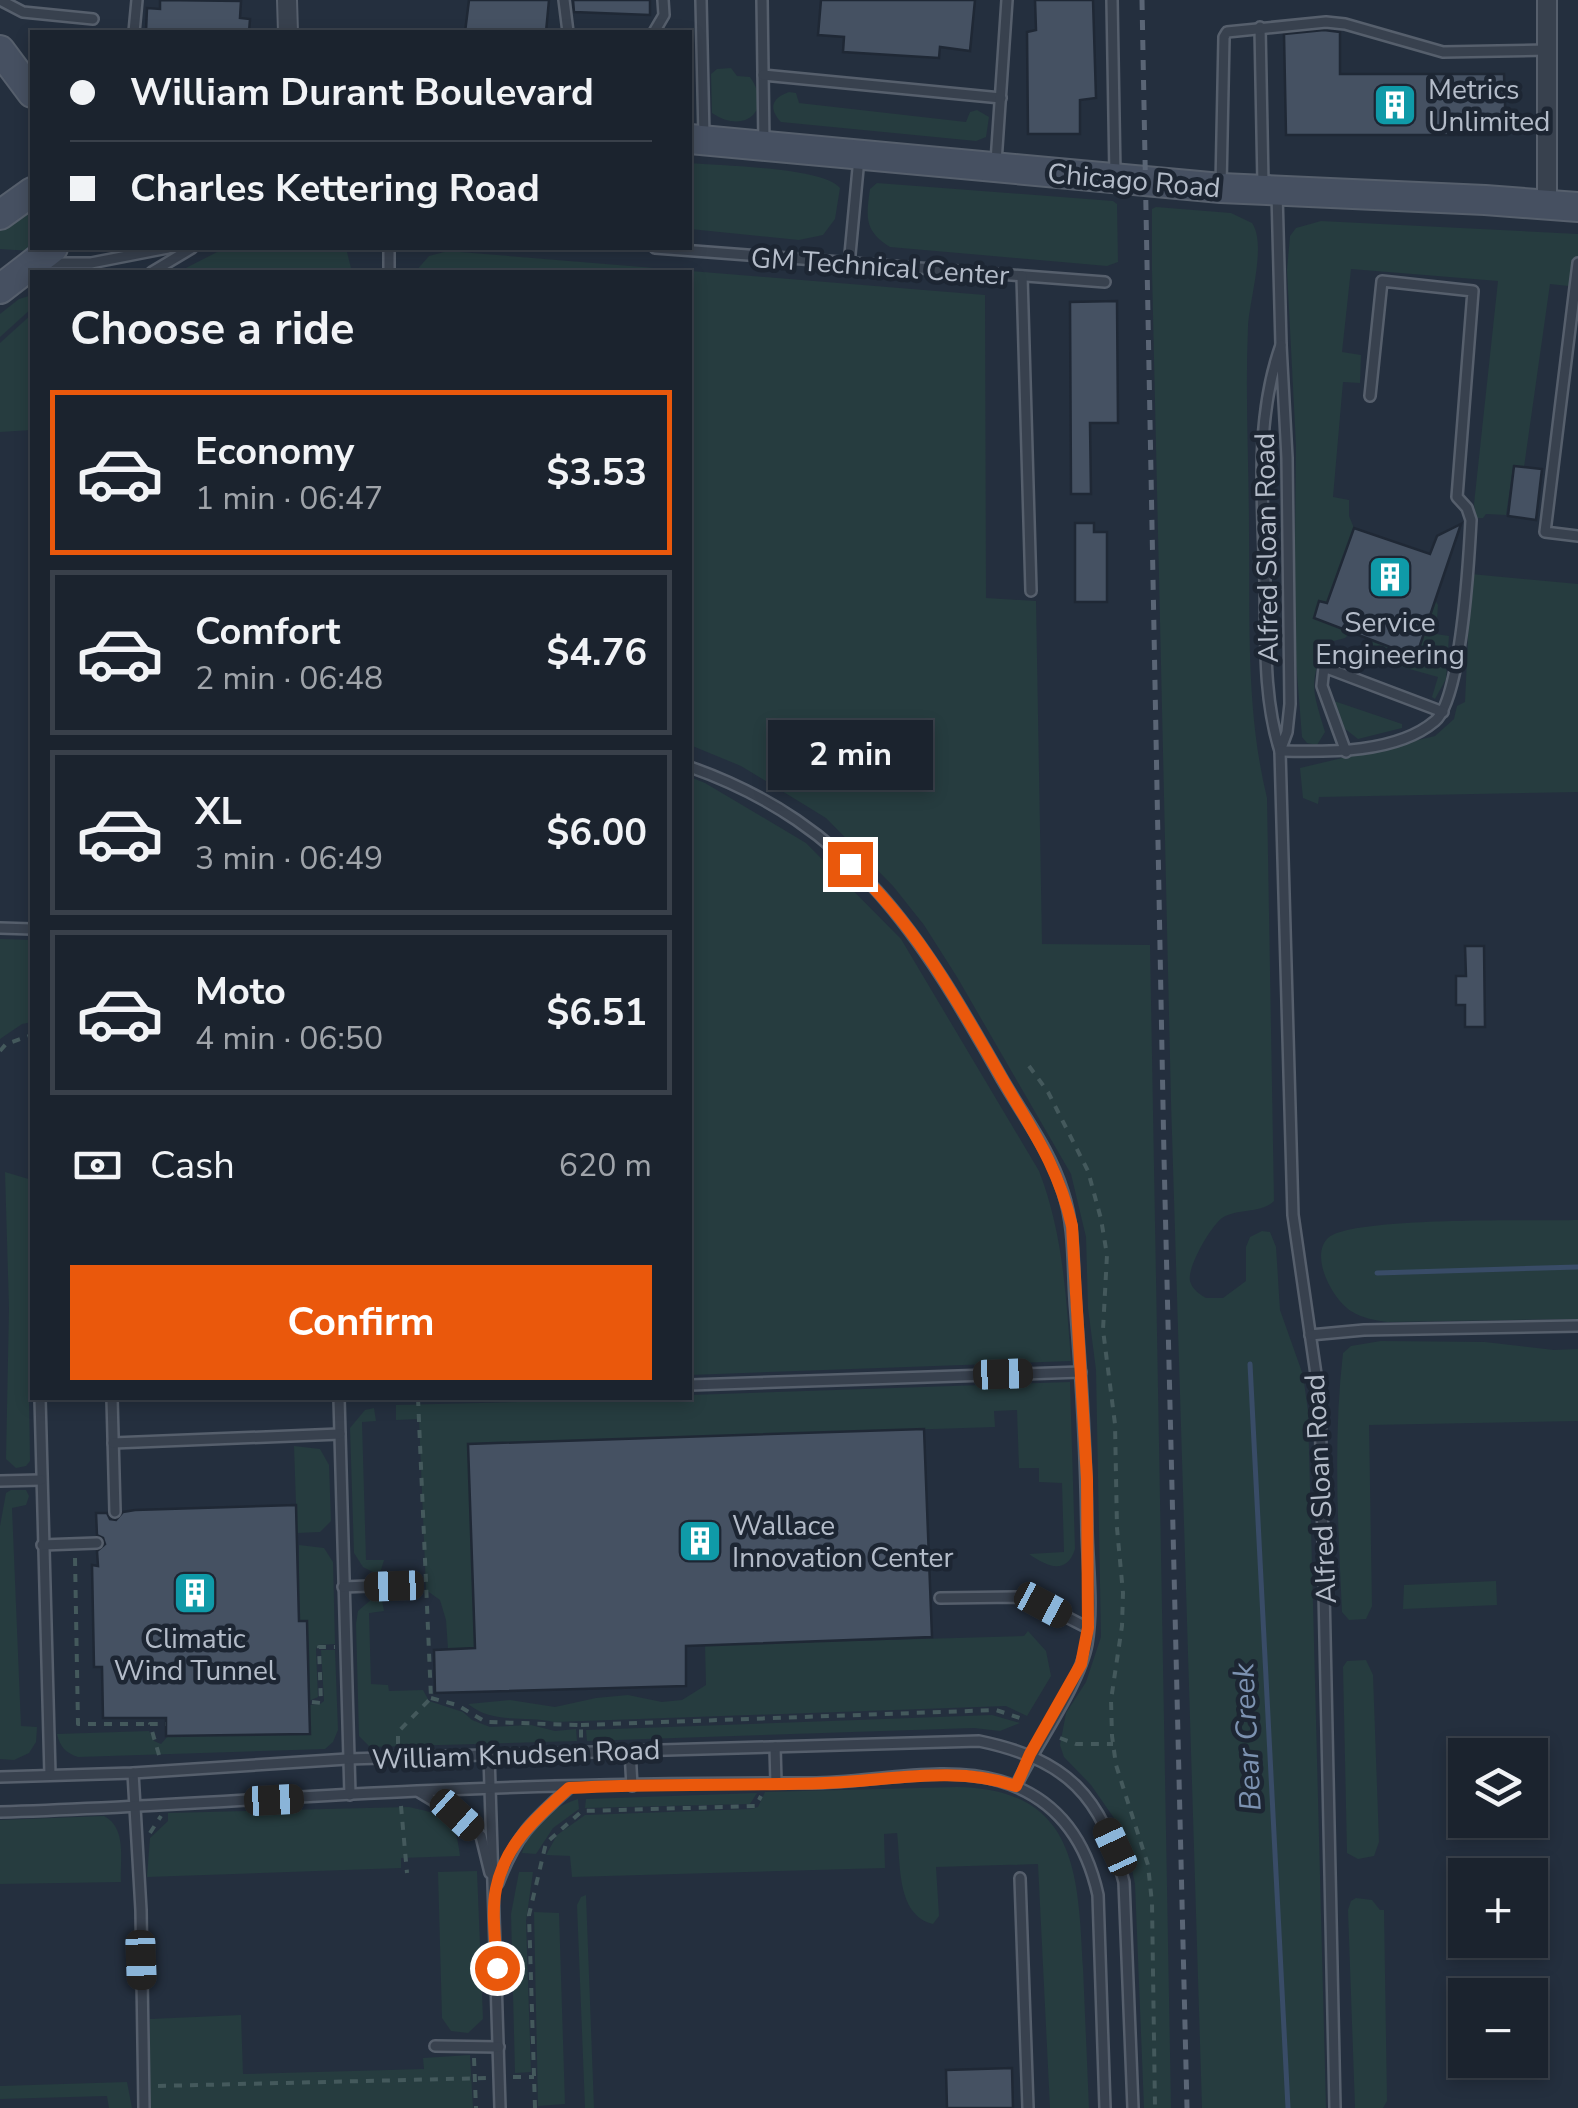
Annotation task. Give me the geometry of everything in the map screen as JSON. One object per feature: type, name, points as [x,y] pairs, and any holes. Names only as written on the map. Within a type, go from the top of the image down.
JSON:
[{"type":"main road","points":[[0,50],[30,90]]},
{"type":"main road","name":"Chicago Road","points":[[697,140],[1270,192],[1578,207]]},
{"type":"main road","points":[[0,215],[30,193]]},
{"type":"street","points":[[287,0],[288,30]]},
{"type":"street","points":[[1547,0],[1547,204]]},
{"type":"lane","points":[[0,0],[23,12],[93,19]]},
{"type":"lane","points":[[134,30],[136,0]]},
{"type":"lane","points":[[564,0],[568,30]]},
{"type":"lane","points":[[655,30],[664,15],[663,0]]},
{"type":"lane","points":[[697,140],[700,0]]},
{"type":"lane","points":[[762,0],[764,147]]},
{"type":"lane","points":[[996,167],[1007,0]]},
{"type":"lane","points":[[1112,0],[1116,178]]},
{"type":"lane","points":[[1221,188],[1227,32],[1326,22],[1444,52],[1548,50]]},
{"type":"lane","name":"Alfred Sloan Road","points":[[1260,28],[1288,458],[1290,704],[1280,752]]},
{"type":"lane","points":[[763,76],[1001,98]]},
{"type":"lane","points":[[849,265],[860,155]]},
{"type":"lane","points":[[19,271],[158,250]]},
{"type":"lane","points":[[155,270],[189,250]]},
{"type":"lane","name":"GM Technical Center","points":[[678,250],[1105,282]]},
{"type":"lane","points":[[1578,264],[1544,532],[1578,536]]},
{"type":"lane","points":[[1022,276],[1031,591]]},
{"type":"lane","points":[[1280,752],[1346,752],[1419,732],[1442,712],[1454,675],[1470,536],[1467,508],[1457,497],[1473,291],[1382,281],[1370,396]]},
{"type":"lane","name":"Alfred Sloan Road","points":[[1281,345],[1270,374],[1262,434],[1268,695],[1280,752],[1293,1215],[1321,1422],[1335,2108]]},
{"type":"lane","points":[[1346,752],[1322,686],[1324,667],[1442,712]]},
{"type":"lane","points":[[692,768],[738,786],[825,840],[876,888],[932,962],[1056,1169],[1072,1226],[1087,1479],[1088,1628],[1081,1664],[1016,1786],[1065,1822],[1082,1844],[1092,1868],[1098,1895],[1105,2108]]},
{"type":"lane","points":[[0,928],[30,929]]},
{"type":"lane","points":[[1310,1335],[1364,1330],[1578,1326]]},
{"type":"lane","points":[[692,1385],[1082,1372]]},
{"type":"lane","points":[[40,1400],[50,1775]]},
{"type":"lane","points":[[112,1400],[115,1512]]},
{"type":"lane","points":[[339,1400],[350,1795]]},
{"type":"lane","points":[[114,1443],[340,1434]]},
{"type":"lane","points":[[0,1480],[41,1480]]},
{"type":"lane","points":[[42,1544],[97,1543]]},
{"type":"lane","points":[[343,1587],[394,1586]]},
{"type":"lane","points":[[940,1598],[1016,1597],[1043,1605],[1088,1628]]},
{"type":"lane","name":"William Knudsen Road","points":[[0,1777],[347,1759],[979,1741],[1030,1754],[1067,1776],[1099,1812],[1115,1847],[1124,1882],[1133,2108]]},
{"type":"lane","points":[[775,1746],[776,1783]]},
{"type":"lane","points":[[630,1752],[632,1786]]},
{"type":"lane","points":[[488,1755],[500,2108]]},
{"type":"lane","points":[[133,1773],[142,1910],[144,2108]]},
{"type":"lane","name":"William Knudsen Road","points":[[0,1812],[416,1791],[960,1776],[1016,1786]]},
{"type":"lane","points":[[495,1890],[511,1848],[528,1826],[569,1788]]},
{"type":"lane","points":[[416,1791],[457,1815],[481,1836],[495,1890]]},
{"type":"lane","points":[[1020,1878],[1028,2108]]},
{"type":"lane","points":[[435,2046],[499,2046]]},
{"type":"path","points":[[0,1051],[6,1044],[30,1036]]},
{"type":"path","points":[[1029,1066],[1048,1092],[1088,1171],[1102,1218],[1107,1255],[1103,1330],[1116,1424],[1117,1528],[1123,1593],[1112,1700],[1113,1744],[1150,1884],[1155,2108]]},
{"type":"path","points":[[398,1746],[398,1732],[431,1698],[418,1400]]},
{"type":"path","points":[[76,1558],[78,1724],[166,1724]]},
{"type":"path","points":[[312,1702],[321,1703],[319,1646],[344,1647]]},
{"type":"path","points":[[431,1698],[457,1705],[486,1722],[581,1725],[996,1710],[1026,1720]]},
{"type":"path","points":[[150,1724],[159,1755]]},
{"type":"path","points":[[581,1725],[581,1739]]},
{"type":"path","points":[[1060,1738],[1076,1744],[1113,1744]]},
{"type":"path","points":[[534,2108],[529,1915],[546,1843],[582,1811],[756,1806],[763,1784]]},
{"type":"path","points":[[582,1799],[582,1811]]},
{"type":"path","points":[[401,1801],[407,1873]]},
{"type":"path","points":[[472,2046],[476,2108]]},
{"type":"path","points":[[143,2086],[534,2077]]},
{"type":"green space","points":[[731,68],[737,76],[750,77],[757,89],[757,109],[744,120],[724,119],[712,113],[711,74],[717,69]]},
{"type":"green space","points":[[789,92],[796,93],[799,103],[966,122],[970,112],[977,110],[989,117],[986,137],[976,141],[781,122],[774,104]]},
{"type":"green space","points":[[692,163],[793,172],[830,181],[840,188],[835,219],[823,235],[799,240],[692,229]]},
{"type":"green space","points":[[877,183],[1113,201],[1117,204],[1118,262],[1107,266],[890,247],[875,235],[869,223],[870,189]]},
{"type":"green space","points":[[30,205],[31,251],[0,249],[0,227]]},
{"type":"green space","points":[[1152,209],[1231,213],[1252,223],[1258,244],[1247,353],[1250,633],[1255,733],[1267,798],[1274,1201],[1217,1222],[1196,1257],[1190,1281],[1206,1298],[1223,1298],[1246,1281],[1246,1247],[1250,1237],[1270,1232],[1276,1247],[1280,1310],[1303,1375],[1308,1411],[1326,2108],[1202,2108],[1171,1102],[1152,271]]},
{"type":"green space","points":[[1321,221],[1578,234],[1578,287],[1550,284],[1524,467],[1513,468],[1506,515],[1476,518],[1474,504],[1498,281],[1351,269],[1342,352],[1361,355],[1360,383],[1343,382],[1333,497],[1349,500],[1354,528],[1327,603],[1319,602],[1314,618],[1351,632],[1345,638],[1326,643],[1317,668],[1315,697],[1325,732],[1317,745],[1302,737],[1294,635],[1296,446],[1287,270],[1290,236],[1296,228]]},
{"type":"green space","points":[[221,250],[346,250],[352,270],[182,270]]},
{"type":"green space","points":[[448,251],[680,270],[417,270],[429,256]]},
{"type":"green space","points":[[692,271],[985,295],[986,598],[1036,601],[1042,944],[1150,945],[1171,2108],[1144,2108],[1135,1884],[1128,1851],[1116,1821],[1091,1785],[1064,1757],[1060,1745],[1066,1713],[1086,1682],[1101,1637],[1096,1370],[1088,1308],[1086,1237],[1071,1174],[957,977],[893,886],[826,818],[741,766],[692,746]]},
{"type":"green space","points":[[30,296],[30,310],[0,337],[0,314]]},
{"type":"green space","points":[[30,316],[30,430],[0,432],[0,343]]},
{"type":"green space","points":[[1471,574],[1578,584],[1578,792],[1319,797],[1318,804],[1303,798],[1300,768],[1435,736],[1454,719],[1457,706],[1465,702]]},
{"type":"green space","points":[[1435,600],[1436,634],[1449,636],[1446,679],[1435,699],[1432,697],[1438,677],[1377,660],[1371,640],[1416,657]]},
{"type":"green space","points":[[1334,701],[1402,724],[1402,728],[1358,739],[1344,728]]},
{"type":"green space","points":[[692,778],[806,843],[901,939],[1039,1171],[1058,1241],[1071,1361],[692,1375]]},
{"type":"green space","points":[[0,939],[30,940],[30,1022],[0,1039]]},
{"type":"green space","points":[[5,1172],[30,1179],[30,1461],[16,1468],[6,1459],[9,1308]]},
{"type":"green space","points":[[1578,1220],[1578,1319],[1387,1322],[1355,1313],[1344,1305],[1322,1266],[1323,1246],[1328,1238],[1343,1231],[1406,1223]]},
{"type":"green space","points":[[1381,1341],[1485,1342],[1578,1349],[1578,1421],[1369,1425],[1372,1606],[1366,1619],[1349,1620],[1342,1612],[1338,1515],[1337,1450],[1343,1353],[1351,1346]]},
{"type":"green space","points":[[1070,1382],[1075,1549],[1067,1563],[1056,1566],[1029,1554],[1064,1552],[1062,1483],[1039,1482],[1039,1468],[1019,1468],[1017,1410],[994,1411],[995,1427],[469,1444],[475,1648],[448,1649],[440,1600],[426,1590],[419,1419],[396,1420],[396,1405],[692,1400],[692,1395]]},
{"type":"green space","points":[[374,1408],[376,1421],[362,1422],[366,1560],[384,1560],[381,1570],[375,1573],[363,1567],[354,1553],[350,1428],[365,1410]]},
{"type":"green space","points":[[294,1446],[320,1449],[329,1465],[331,1521],[320,1532],[297,1533]]},
{"type":"green space","points":[[26,1490],[29,1496],[26,1505],[12,1508],[21,1726],[37,1727],[36,1742],[29,1753],[14,1760],[0,1759],[0,1526],[6,1493]]},
{"type":"green space","points":[[299,1545],[324,1548],[333,1562],[335,1644],[318,1645],[316,1649],[318,1697],[309,1701],[307,1621],[299,1621]]},
{"type":"green space","points":[[1496,1581],[1497,1605],[1403,1609],[1404,1585]]},
{"type":"green space","points":[[373,1598],[382,1601],[384,1611],[369,1613],[371,1684],[388,1685],[389,1691],[423,1690],[429,1701],[463,1712],[490,1727],[576,1729],[577,1741],[370,1747],[359,1736],[356,1624],[358,1611]]},
{"type":"green space","points":[[1028,1631],[1046,1651],[1051,1676],[1027,1716],[1006,1706],[555,1722],[488,1715],[468,1704],[510,1700],[555,1707],[628,1695],[662,1702],[682,1700],[706,1685],[705,1645],[1024,1636]]},
{"type":"green space","points":[[321,1650],[335,1650],[338,1730],[325,1749],[78,1757],[64,1749],[58,1739],[57,1734],[149,1731],[154,1741],[161,1744],[168,1736],[310,1734],[309,1705],[324,1701]]},
{"type":"green space","points":[[1366,1660],[1373,1675],[1379,1842],[1374,1856],[1358,1859],[1347,1853],[1343,1667],[1347,1661]]},
{"type":"green space","points":[[992,1715],[1020,1723],[1000,1731],[974,1728],[587,1741],[586,1730]]},
{"type":"green space","points":[[957,1787],[997,1791],[1027,1803],[1048,1820],[1063,1843],[1078,1900],[1089,2108],[1050,2108],[1038,1864],[936,1867],[939,1916],[933,1924],[921,1919],[906,1899],[897,1833],[884,1834],[885,1868],[572,1877],[570,1856],[546,1855],[557,1835],[585,1815],[751,1809],[758,1807],[765,1792]]},
{"type":"green space","points":[[757,1793],[750,1804],[585,1808],[586,1799]]},
{"type":"green space","points":[[578,1799],[579,1809],[553,1828],[536,1854],[522,1853],[542,1819]]},
{"type":"green space","points":[[409,1807],[446,1820],[455,1833],[460,1856],[401,1858],[401,1868],[147,1877],[150,1838],[168,1821],[168,1813]]},
{"type":"green space","points":[[104,1816],[119,1836],[121,1882],[0,1884],[0,1820]]},
{"type":"green space","points":[[477,1871],[483,2019],[468,2033],[451,2031],[442,2018],[438,1872]]},
{"type":"green space","points":[[519,1872],[533,1872],[526,1921],[531,2072],[515,2073],[511,1914]]},
{"type":"green space","points":[[586,1895],[594,2108],[585,2108],[577,1905]]},
{"type":"green space","points":[[1356,1898],[1372,1900],[1384,1910],[1387,2101],[1383,2108],[1355,2108],[1348,1910]]},
{"type":"green space","points":[[534,1912],[559,1913],[565,2104],[538,2106]]},
{"type":"green space","points":[[241,2015],[243,2074],[424,2069],[423,2058],[470,2055],[473,2108],[149,2108],[150,2019]]},
{"type":"green space","points":[[127,2082],[132,2108],[109,2108],[107,2096],[0,2099],[0,2086]]},
{"type":"building","points":[[160,0],[241,1],[240,18],[250,19],[249,30],[146,30],[147,8],[160,9]]},
{"type":"building","points":[[469,0],[549,0],[546,30],[465,30]]},
{"type":"building","points":[[573,0],[650,0],[650,15],[574,12]]},
{"type":"building","points":[[821,0],[975,0],[970,51],[940,47],[939,58],[843,52],[844,37],[818,35]]},
{"type":"building","points":[[1035,0],[1093,0],[1096,98],[1080,100],[1080,134],[1028,134],[1027,32],[1036,30]]},
{"type":"building","name":"Metrics Unlimited","points":[[1340,32],[1340,74],[1504,74],[1506,135],[1286,135],[1284,34]]},
{"type":"building","points":[[1117,301],[1118,423],[1090,423],[1091,494],[1071,494],[1070,302]]},
{"type":"building","points":[[1514,466],[1542,469],[1536,520],[1508,516]]},
{"type":"building","points":[[1075,523],[1094,523],[1094,532],[1107,532],[1107,602],[1075,602]]},
{"type":"building","name":"Service Engineering","points":[[1461,524],[1416,657],[1314,618],[1319,601],[1327,603],[1354,528],[1430,554],[1437,536]]},
{"type":"building","points":[[1465,946],[1484,946],[1485,1027],[1465,1027],[1465,1005],[1456,1005],[1456,976],[1466,976]]},
{"type":"building","name":"Wallace Innovation Center","points":[[924,1429],[932,1637],[686,1646],[686,1686],[435,1693],[434,1650],[475,1648],[468,1444]]},
{"type":"building","name":"Climatic Wind Tunnel","points":[[296,1505],[299,1621],[307,1621],[310,1734],[166,1736],[166,1718],[103,1718],[102,1667],[94,1667],[92,1565],[98,1566],[97,1551],[105,1544],[97,1535],[96,1513],[107,1513],[116,1520],[123,1512],[135,1510]]},
{"type":"building","points":[[1012,2068],[1013,2108],[947,2108],[946,2070]]},
{"type":"waterway","name":"Bear Creek","points":[[1377,1273],[1578,1267]]},
{"type":"waterway","name":"Bear Creek","points":[[1250,1364],[1288,2108]]},
{"type":"railway","points":[[1142,0],[1187,2108]]},
{"type":"place","name":"Metrics Unlimited","points":[[1395,105]]},
{"type":"place","name":"Service Engineering","points":[[1390,577]]},
{"type":"place","name":"Wallace Innovation Center","points":[[700,1541]]},
{"type":"place","name":"Climatic Wind Tunnel","points":[[195,1593]]},
{"type":"route","points":[[497,1968],[495,1890],[511,1848],[528,1826],[569,1788],[826,1783],[928,1776],[976,1776],[1016,1786],[1081,1664],[1088,1628],[1087,1479],[1072,1226],[1065,1196],[1044,1145],[912,930],[850,864]]}]
